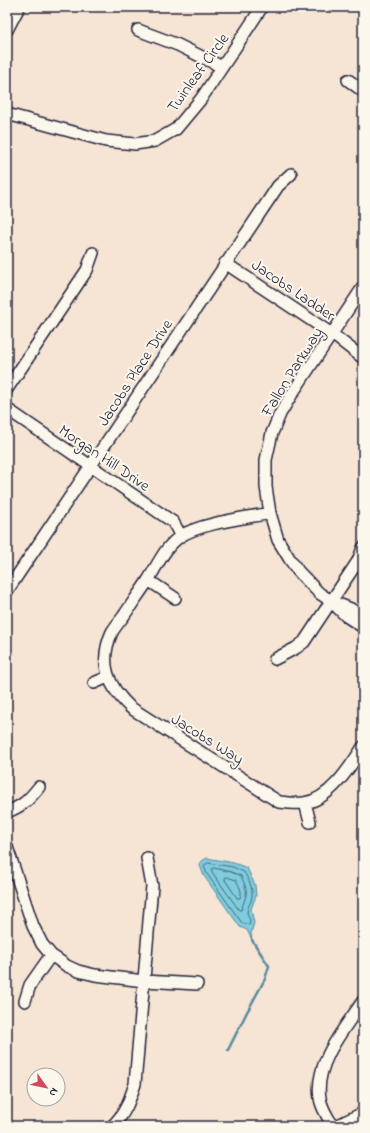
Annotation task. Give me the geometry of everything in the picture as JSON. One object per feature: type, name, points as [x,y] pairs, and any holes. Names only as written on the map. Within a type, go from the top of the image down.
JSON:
[{"type":"street","points":[[7,30],[19,7]]},
{"type":"street","name":"Twinleaf Circle","points":[[7,114],[106,141],[135,144],[156,141],[176,128],[201,99],[262,7]]},
{"type":"street","points":[[138,30],[178,44],[222,67]]},
{"type":"street","points":[[348,80],[363,91]]},
{"type":"street","name":"Jacobs Place Drive","points":[[7,591],[91,467],[225,263],[278,186],[291,174]]},
{"type":"street","points":[[7,389],[87,270],[93,253]]},
{"type":"street","name":"Jacobs Ladder","points":[[225,263],[332,334],[363,358]]},
{"type":"street","name":"Fallon Parkway","points":[[363,287],[280,414],[272,433],[266,460],[266,487],[270,513],[278,540],[298,571],[346,616],[363,627]]},
{"type":"street","name":"Morgan Hill Drive","points":[[7,408],[173,522],[181,536]]},
{"type":"street","name":"Jacobs Way","points":[[270,513],[203,527],[181,536],[164,553],[148,580],[112,632],[106,652],[108,677],[113,689],[131,708],[280,802],[305,803],[321,797],[344,775],[363,747]]},
{"type":"street","points":[[276,659],[304,642],[358,561],[363,548]]},
{"type":"street","points":[[148,580],[175,598]]},
{"type":"street","name":"Fallon Parkway","points":[[331,601],[351,609],[363,617]]},
{"type":"street","points":[[94,683],[108,677]]},
{"type":"street","points":[[7,812],[22,806],[30,799],[38,787]]},
{"type":"street","points":[[305,803],[310,822]]},
{"type":"street","points":[[7,847],[32,926],[42,944],[51,955],[67,966],[78,971],[95,975],[197,984]]},
{"type":"street","points":[[112,1126],[126,1108],[136,1084],[152,886],[147,858]]},
{"type":"street","points":[[25,1001],[30,985],[51,955]]},
{"type":"street","points":[[363,1001],[328,1055],[322,1068],[319,1080],[320,1099],[335,1126],[363,1113]]},
{"type":"water","points":[[207,858],[234,863],[247,868],[255,885],[256,896],[251,909],[254,923],[251,933],[252,940],[247,930],[240,927],[204,876],[199,863]]},
{"type":"waterway","points":[[228,1050],[265,979],[269,966],[252,940]]}]
